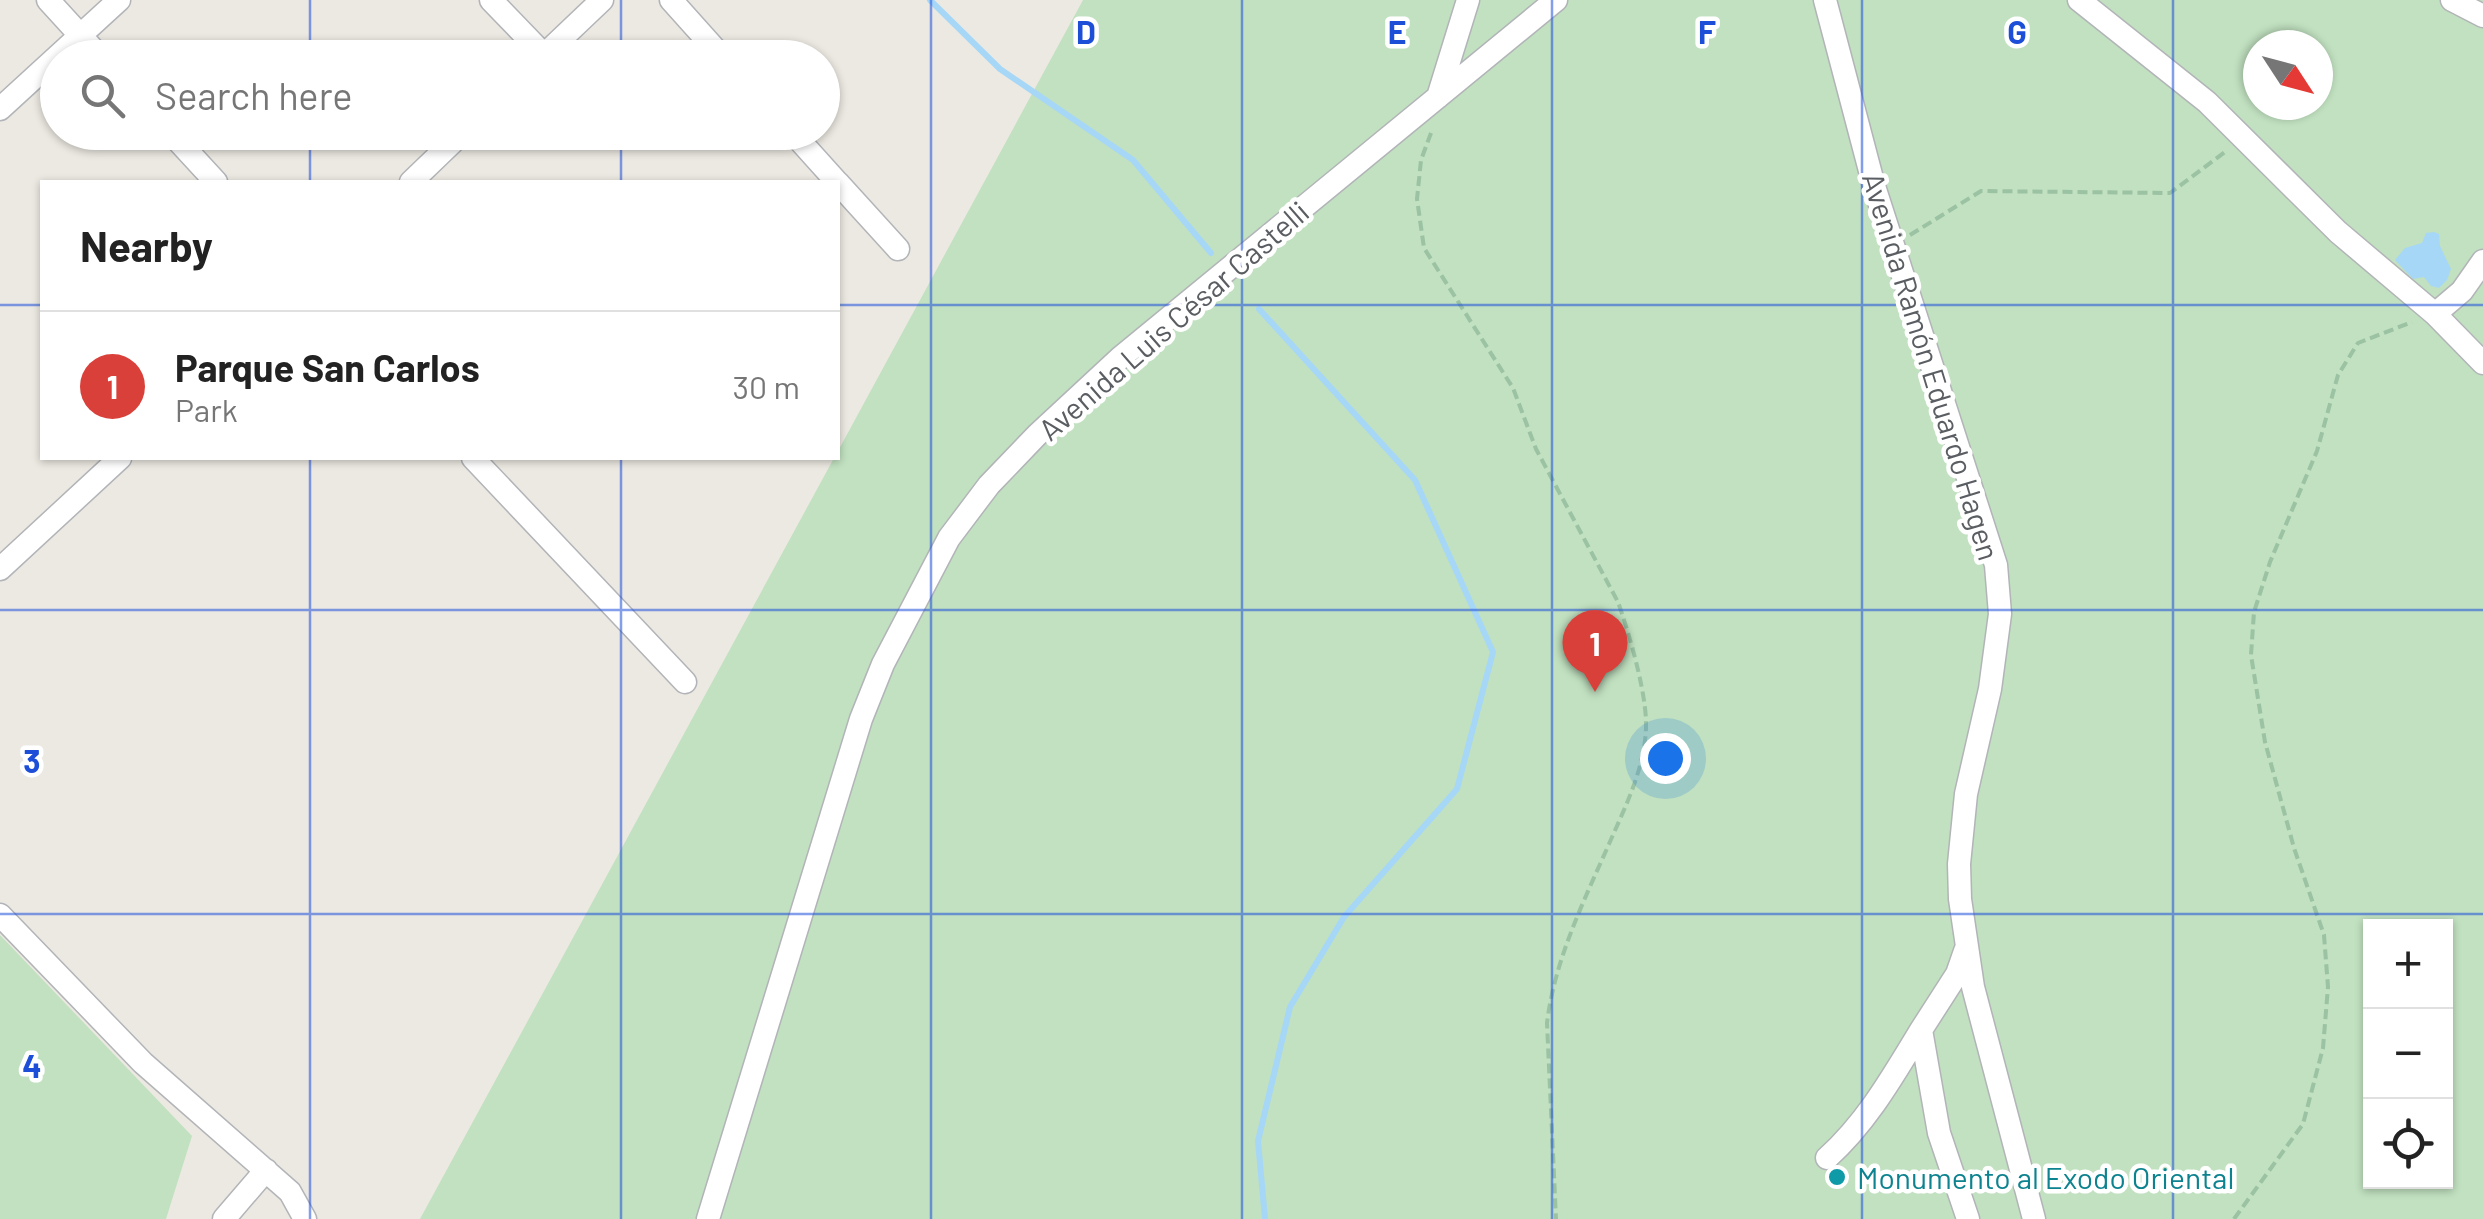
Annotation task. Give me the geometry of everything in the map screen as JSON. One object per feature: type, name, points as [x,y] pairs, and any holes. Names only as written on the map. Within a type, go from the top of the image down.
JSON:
[{"type":"street","points":[[48,0],[86,40]]},
{"type":"street","points":[[76,40],[119,0]]},
{"type":"street","points":[[491,0],[527,40]]},
{"type":"street","points":[[559,40],[602,0]]},
{"type":"street","points":[[671,0],[707,40]]},
{"type":"street","points":[[1438,97],[1468,0]]},
{"type":"street","name":"Avenida Luis César Castelli","points":[[708,1219],[861,719],[884,664],[949,538],[1014,460],[1120,358],[1556,0]]},
{"type":"street","name":"Avenida Ramón Eduardo Hagen","points":[[1825,0],[1874,186],[1996,565],[2000,614],[1990,689],[1966,794],[1959,864],[1960,900]]},
{"type":"street","points":[[2079,0],[2208,102],[2338,232],[2435,314],[2483,363]]},
{"type":"street","points":[[2452,0],[2483,16]]},
{"type":"street","points":[[0,109],[40,72]]},
{"type":"street","points":[[187,150],[214,180]]},
{"type":"street","points":[[413,180],[444,150]]},
{"type":"street","points":[[808,150],[834,180]]},
{"type":"street","points":[[840,186],[898,249]]},
{"type":"street","points":[[2435,314],[2462,291],[2483,261]]},
{"type":"street","points":[[0,569],[118,460]]},
{"type":"street","points":[[475,460],[685,682]]},
{"type":"street","points":[[1827,1158],[1849,1138],[1875,1104],[1957,974],[1966,949],[1960,900]]},
{"type":"street","points":[[1960,900],[1973,987],[2034,1219]]},
{"type":"street","points":[[0,915],[143,1063],[290,1192],[305,1219]]},
{"type":"street","points":[[1921,1030],[1939,1134],[1968,1219]]},
{"type":"street","points":[[224,1219],[266,1170]]},
{"type":"path","points":[[1433,128],[1421,160],[1417,199],[1424,248],[1513,388],[1536,449],[1618,602],[1627,626],[1646,719],[1632,791],[1566,941],[1551,991],[1547,1024],[1556,1219]]},
{"type":"path","points":[[1893,245],[1981,191],[2170,193],[2243,138]]},
{"type":"path","points":[[2234,1219],[2304,1124],[2323,1048],[2328,986],[2324,934],[2294,848],[2265,742],[2251,655],[2254,612],[2270,562],[2317,451],[2338,375],[2358,343],[2435,314]]},
{"type":"green space","points":[[1083,0],[2483,0],[2483,1219],[420,1219],[833,460],[840,460],[840,447]]},
{"type":"green space","points":[[0,935],[192,1136],[166,1219],[0,1219]]},
{"type":"water","points":[[2426,233],[2439,234],[2451,269],[2439,288],[2431,286],[2424,277],[2413,279],[2395,260],[2405,248],[2422,243]]},
{"type":"waterway","points":[[930,0],[1000,69],[1133,160],[1211,253]]},
{"type":"waterway","points":[[1259,309],[1415,480],[1493,652],[1457,789],[1344,917],[1290,1007],[1258,1141],[1265,1219]]},
{"type":"place","name":"Parque San Carlos","points":[[1595,692]]},
{"type":"place","name":"Monumento al Exodo Oriental","points":[[1837,1177]]}]
